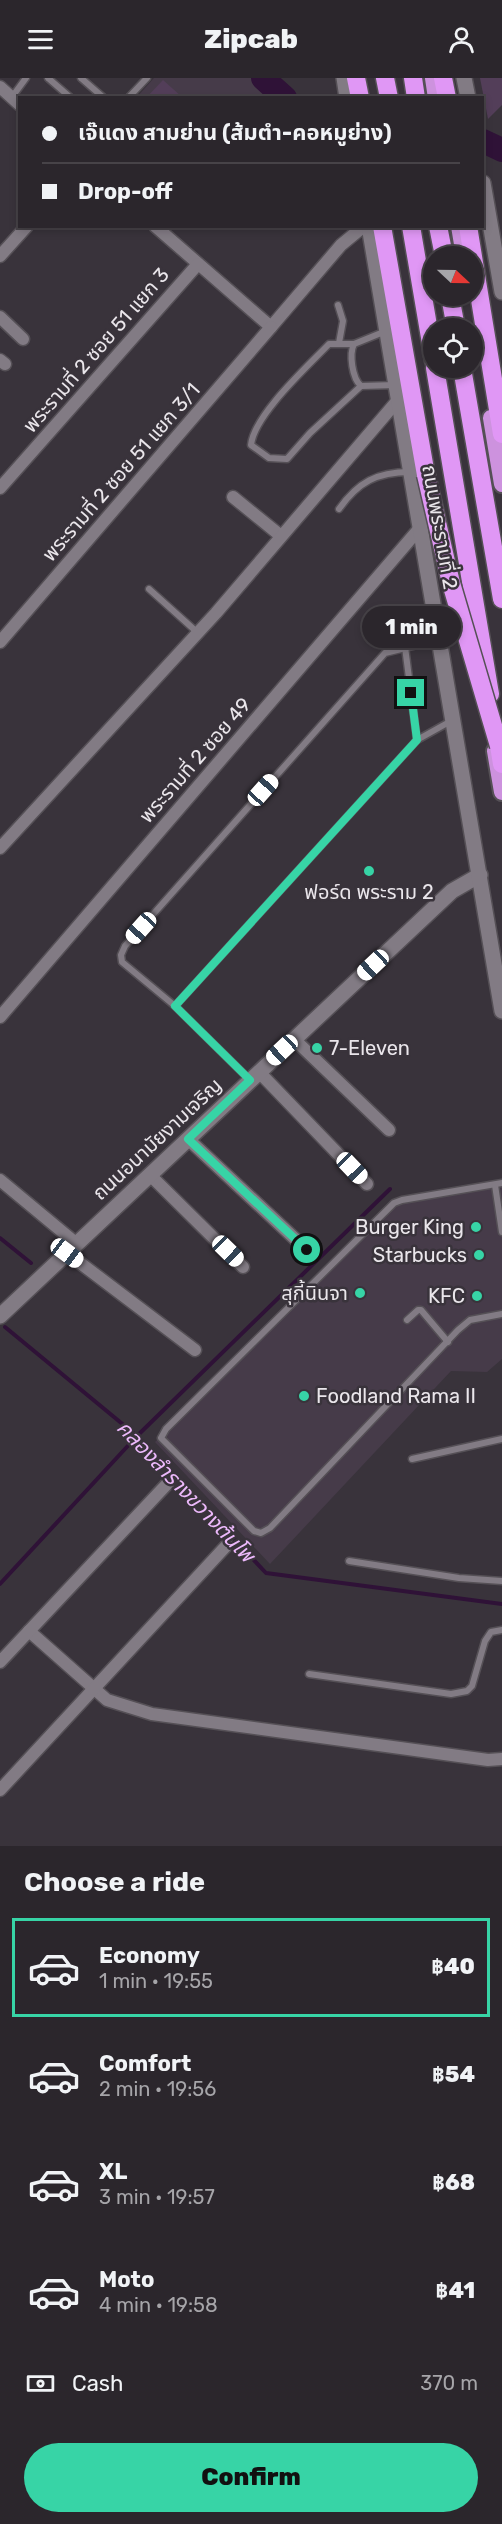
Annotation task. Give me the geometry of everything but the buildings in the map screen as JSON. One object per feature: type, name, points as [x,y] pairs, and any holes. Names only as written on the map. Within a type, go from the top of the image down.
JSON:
[{"type":"highway","points":[[378,78],[381,96]]},
{"type":"highway","points":[[385,78],[388,96]]},
{"type":"highway","points":[[413,78],[417,96]]},
{"type":"highway","points":[[433,78],[436,96]]},
{"type":"highway","points":[[443,78],[447,96]]},
{"type":"highway","points":[[382,228],[437,532],[501,755]]},
{"type":"highway","name":"ถนนพระรามที่ 2","points":[[404,228],[423,321]]},
{"type":"highway","points":[[411,228],[424,318]]},
{"type":"highway","points":[[438,228],[442,246]]},
{"type":"highway","points":[[459,228],[462,246]]},
{"type":"highway","points":[[468,228],[502,434]]},
{"type":"highway","points":[[473,306],[502,484]]},
{"type":"highway","name":"ถนนพระรามที่ 2","points":[[434,378],[502,792]]},
{"type":"highway","points":[[437,378],[501,755]]},
{"type":"highway","points":[[464,378],[502,599]]},
{"type":"main road","points":[[465,78],[468,96]]},
{"type":"main road","points":[[484,191],[502,292]]},
{"type":"main road","name":"ถนนพระรามที่ 2","points":[[369,228],[502,1011]]},
{"type":"main road","name":"ถนนอนามัยงามเจริญ","points":[[0,1316],[452,891],[480,875]]},
{"type":"street","points":[[0,87],[15,101]]},
{"type":"street","points":[[0,256],[25,228]]},
{"type":"street","points":[[157,228],[271,327]]},
{"type":"street","name":"พระรามที่ 2 ซอย 51 แยก 3/1","points":[[0,642],[341,244],[361,228]]},
{"type":"street","name":"พระรามที่ 2 ซอย 51 แยก 3","points":[[0,488],[198,264]]},
{"type":"street","points":[[0,317],[23,339]]},
{"type":"street","points":[[0,847],[198,633],[280,537],[397,393]]},
{"type":"street","points":[[233,497],[280,537]]},
{"type":"street","name":"พระรามที่ 2 ซอย 49","points":[[0,1017],[419,529]]},
{"type":"street","points":[[294,1039],[389,1130]]},
{"type":"street","points":[[255,1076],[367,1184]]},
{"type":"street","points":[[188,1139],[307,1250]]},
{"type":"street","points":[[150,1175],[243,1267]]},
{"type":"street","points":[[0,1180],[72,1249],[195,1350]]},
{"type":"street","points":[[0,1662],[167,1484]]},
{"type":"street","points":[[0,1790],[227,1545]]},
{"type":"street","points":[[29,1631],[106,1700],[152,1714],[488,1760],[502,1759]]},
{"type":"lane","points":[[15,101],[26,78]]},
{"type":"lane","points":[[48,78],[69,96]]},
{"type":"lane","points":[[81,78],[102,96]]},
{"type":"lane","points":[[130,96],[147,78]]},
{"type":"lane","points":[[338,305],[343,321],[339,343]]},
{"type":"lane","points":[[361,386],[310,433],[287,459],[268,458],[251,445],[252,433],[276,400],[329,344],[354,344],[387,331]]},
{"type":"lane","points":[[354,344],[350,352],[357,382],[361,386],[397,393]]},
{"type":"lane","points":[[339,509],[350,493],[374,477],[390,472],[410,472]]},
{"type":"lane","points":[[149,590],[198,633]]},
{"type":"lane","points":[[255,1076],[122,962],[121,955],[125,945],[385,653],[438,640]]},
{"type":"lane","points":[[405,647],[417,740]]},
{"type":"lane","points":[[175,1006],[417,740],[453,720]]},
{"type":"lane","points":[[502,1232],[499,1184],[394,1203],[166,1429],[161,1438],[254,1531],[261,1533],[270,1528],[470,1320],[502,1314]]},
{"type":"lane","points":[[407,1320],[421,1310],[448,1342]]},
{"type":"lane","points":[[412,1459],[502,1439]]},
{"type":"lane","points":[[349,1561],[459,1578],[502,1581]]},
{"type":"lane","points":[[309,1674],[451,1695],[472,1686],[485,1641],[491,1632],[502,1630]]},
{"type":"shaded area","points":[[154,78],[253,78],[265,96],[138,96]]},
{"type":"shaded area","points":[[480,78],[502,78],[502,105],[488,119]]},
{"type":"shaded area","points":[[163,80],[181,96],[148,96]]},
{"type":"shaded area","points":[[502,1185],[502,1359],[487,1372],[451,1371],[270,1564],[155,1442],[398,1203]]},
{"type":"waterway","points":[[263,78],[283,96]]},
{"type":"waterway","points":[[484,141],[502,150]]},
{"type":"waterway","points":[[0,1584],[137,1436],[390,1189]]},
{"type":"waterway","points":[[0,1238],[31,1263]]},
{"type":"waterway","name":"คลองลำรางขวางต้นโพ","points":[[5,1327],[137,1436],[266,1573],[502,1604]]},
{"type":"place","name":"ฟอร์ด พระราม 2","points":[[369,871]]},
{"type":"place","name":"7-Eleven","points":[[317,1048]]},
{"type":"place","name":"Burger King","points":[[476,1227]]},
{"type":"place","name":"Starbucks","points":[[479,1255]]},
{"type":"place","name":"สุกี้นินจา","points":[[360,1293]]},
{"type":"place","name":"KFC","points":[[477,1296]]},
{"type":"place","name":"Foodland Rama II","points":[[304,1396]]},
{"type":"route","points":[[307,1250],[188,1139],[250,1080],[175,1006],[417,740],[411,693]]}]
